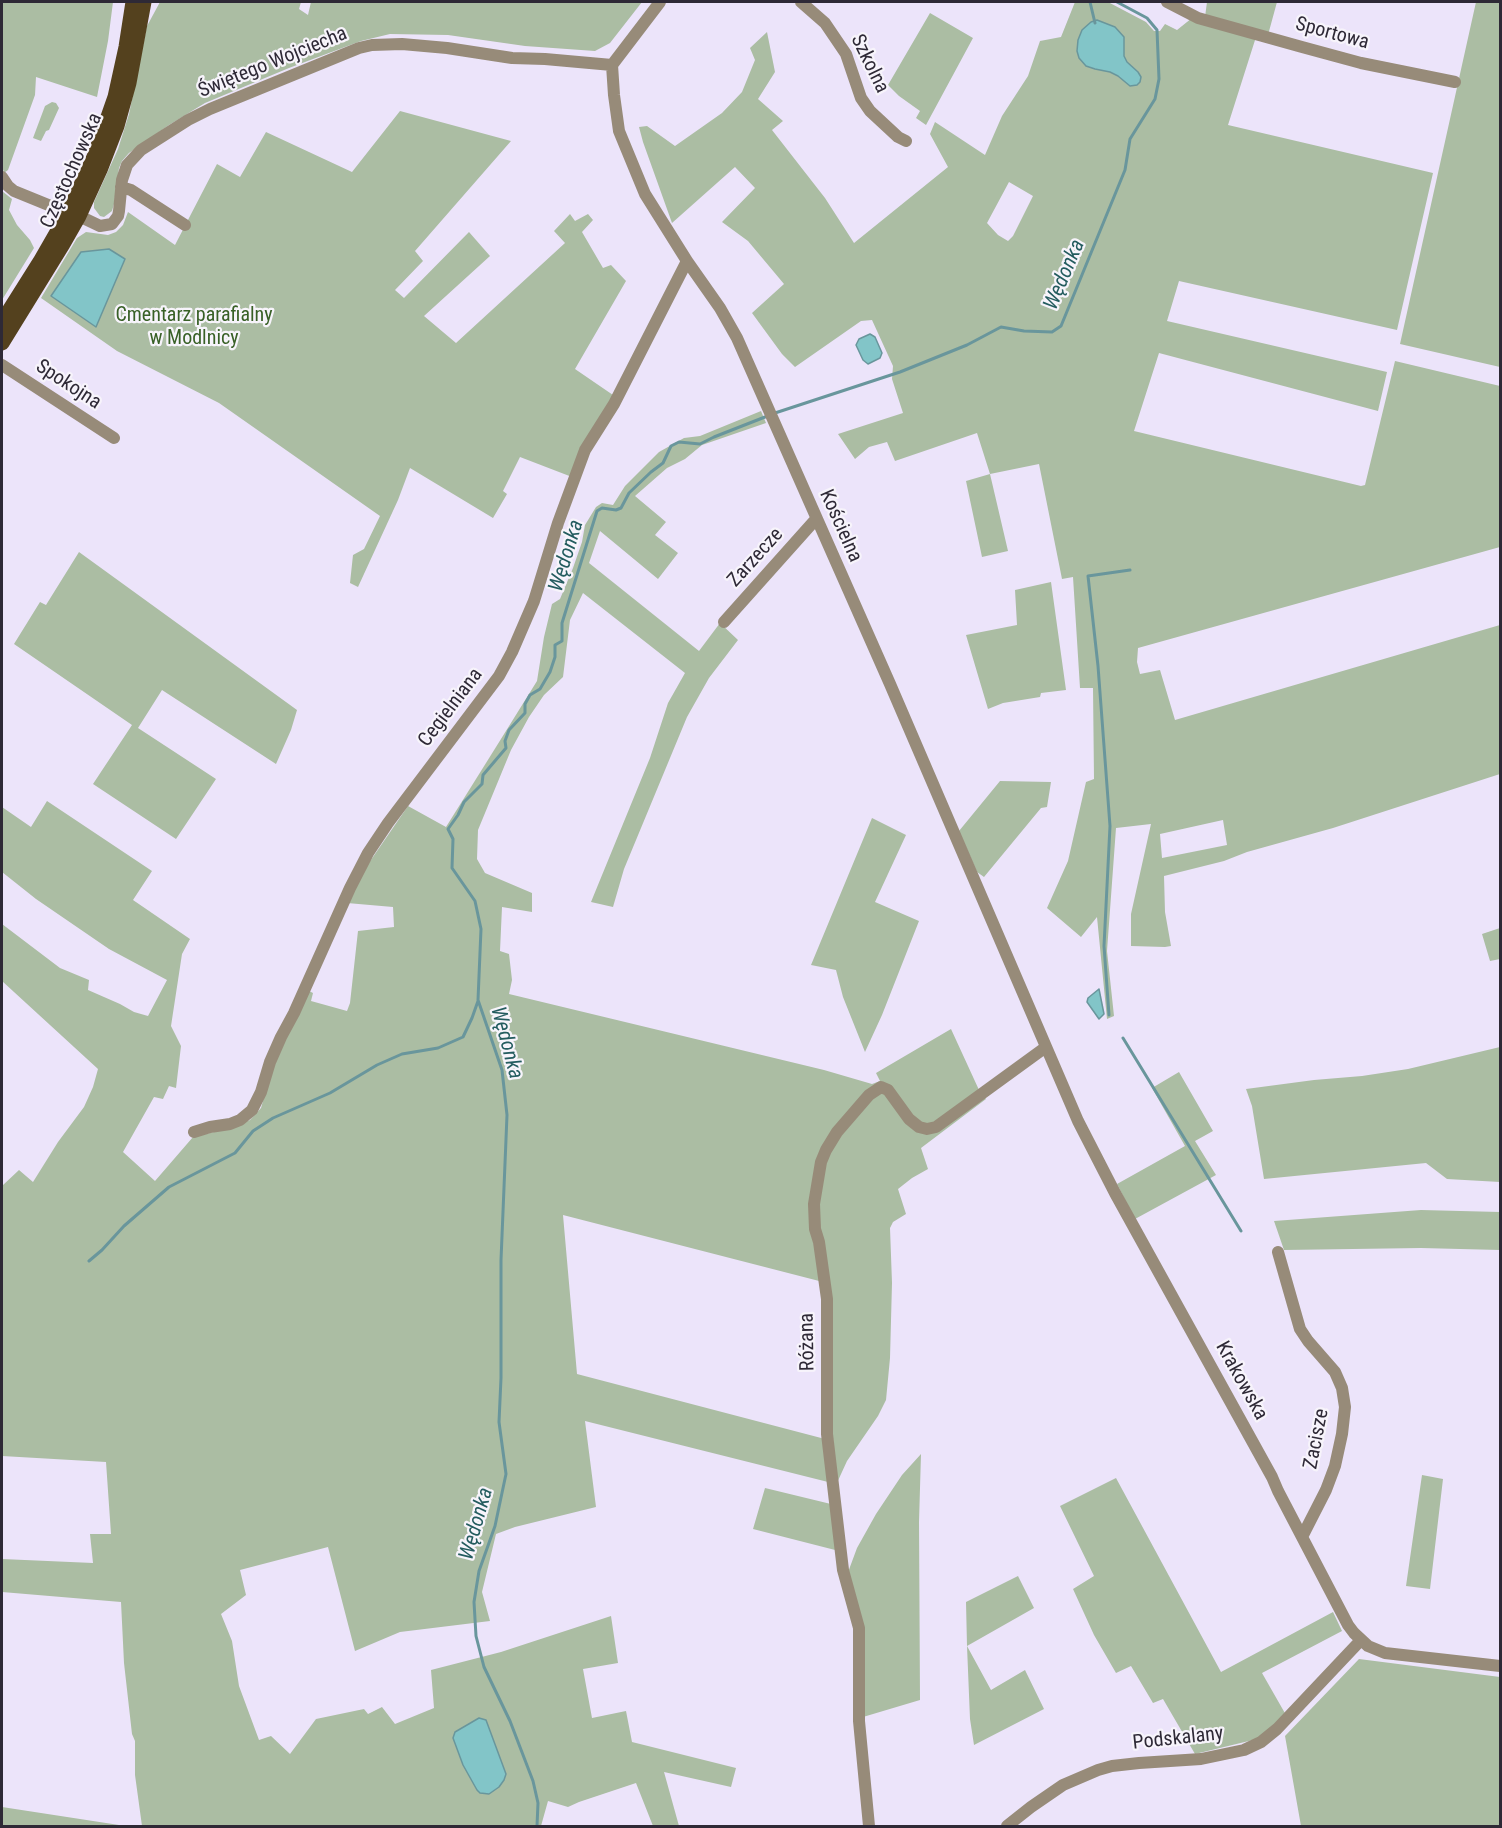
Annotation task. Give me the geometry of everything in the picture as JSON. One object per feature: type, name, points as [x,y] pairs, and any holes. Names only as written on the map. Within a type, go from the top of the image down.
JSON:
[{"type":"main road","name":"Częstochowska","points":[[2,343],[58,252],[74,215],[109,115],[122,66],[133,2]]},
{"type":"main road","name":"Częstochowska","points":[[2,322],[41,260],[74,215],[100,170],[117,126],[135,58],[144,2]]},
{"type":"street","points":[[612,66],[660,2]]},
{"type":"street","name":"Szkolna","points":[[801,2],[825,23],[846,54],[861,98],[870,111],[898,137],[906,141]]},
{"type":"street","name":"Sportowa","points":[[1167,2],[1198,18],[1361,63],[1455,82]]},
{"type":"street","name":"Świętego Wojciecha","points":[[74,215],[100,226],[112,224],[118,216],[124,170],[134,156],[188,120],[326,61],[372,45],[402,44],[512,58],[612,66]]},
{"type":"street","name":"Kościelna","points":[[612,66],[620,131],[645,194],[720,308],[737,338],[890,684],[1029,1009]]},
{"type":"street","points":[[2,177],[15,191],[74,215]]},
{"type":"street","points":[[121,187],[131,189],[185,225]]},
{"type":"street","name":"Cegielniana","points":[[194,1132],[230,1124],[240,1120],[252,1110],[281,1037],[368,853],[499,676],[534,601],[558,523],[585,450],[614,404],[687,261]]},
{"type":"street","name":"Spokojna","points":[[2,365],[114,438]]},
{"type":"street","name":"Zarzecze","points":[[724,622],[816,519]]},
{"type":"street","name":"Krakowska","points":[[1029,1009],[1095,1155],[1272,1477],[1348,1624],[1360,1640],[1385,1653],[1500,1666]]},
{"type":"street","name":"Różana","points":[[868,1827],[859,1721],[859,1628],[843,1570],[827,1434],[827,1299],[815,1229],[814,1204],[821,1162],[825,1150],[837,1132],[869,1095],[882,1087],[888,1090],[909,1119],[927,1129],[936,1127],[1046,1047]]},
{"type":"street","name":"Zacisze","points":[[1278,1252],[1300,1329],[1335,1372],[1342,1388],[1345,1407],[1335,1466],[1326,1490],[1302,1537]]},
{"type":"street","name":"Podskalany","points":[[1007,1827],[1031,1807],[1064,1785],[1098,1770],[1139,1763],[1202,1760],[1244,1750],[1261,1742],[1277,1729],[1360,1640]]},
{"type":"green space","points":[[2,2],[113,2],[97,97],[36,77],[35,95],[8,170],[4,173],[2,166]]},
{"type":"green space","points":[[160,2],[301,2],[299,9],[308,15],[311,2],[642,2],[610,43],[595,51],[525,46],[448,35],[390,34],[361,41],[289,68],[205,103],[129,153],[119,168],[112,211],[104,217],[100,216],[94,208],[94,202],[118,149],[129,114],[147,26]]},
{"type":"green space","points":[[1075,2],[1108,2],[1146,22],[1154,31],[1160,31],[1165,24],[1177,30],[1192,18],[1256,37],[1228,125],[1433,173],[1397,330],[1179,281],[1167,321],[1387,372],[1378,411],[1159,353],[1134,431],[1361,486],[1365,485],[1395,361],[1500,386],[1500,547],[1138,648],[1137,662],[1140,674],[1160,670],[1175,720],[1500,625],[1500,774],[1333,828],[1247,852],[1224,861],[1164,876],[1165,912],[1171,946],[1165,947],[1131,946],[1131,914],[1151,824],[1116,828],[1107,951],[1114,1016],[1107,1019],[1097,917],[1081,937],[1047,908],[1068,861],[1086,782],[1094,779],[1093,688],[1080,688],[1073,577],[1062,579],[1039,464],[990,474],[977,433],[895,461],[887,442],[869,447],[855,459],[838,434],[903,413],[892,379],[893,366],[872,320],[861,321],[795,367],[782,354],[752,313],[784,284],[748,241],[722,222],[755,188],[735,167],[672,223],[639,127],[647,126],[675,146],[722,113],[742,92],[755,60],[750,48],[767,32],[775,72],[758,99],[783,121],[772,130],[825,198],[854,243],[948,167],[930,134],[935,122],[985,155],[1002,116],[1028,76],[1040,41],[1061,37]],"holes":[[[1009,182],[1033,196],[1013,236],[1008,241],[998,235],[987,223]],[[1223,820],[1227,845],[1162,858],[1160,834]]]},
{"type":"green space","points":[[1207,2],[1277,2],[1268,35],[1205,17]]},
{"type":"green space","points":[[1476,2],[1500,2],[1500,367],[1400,344]]},
{"type":"green space","points":[[930,13],[973,38],[926,125],[916,118],[920,111],[888,85]]},
{"type":"green space","points":[[52,102],[56,103],[59,108],[49,130],[46,131],[41,141],[33,138],[45,106]]},
{"type":"green space","name":"Cmentarz parafialny w Modlnicy","points":[[400,111],[511,141],[415,251],[423,261],[395,290],[404,298],[469,232],[490,256],[424,316],[456,343],[565,243],[554,231],[570,214],[575,221],[588,214],[593,220],[582,232],[603,268],[611,265],[626,281],[575,369],[613,395],[572,477],[520,457],[503,491],[507,494],[493,518],[410,468],[398,500],[358,587],[350,583],[353,555],[364,549],[380,516],[219,403],[117,351],[41,298],[77,238],[86,232],[108,235],[116,232],[123,225],[128,212],[175,245],[217,164],[240,177],[266,132],[352,172]]},
{"type":"green space","points":[[2,191],[12,199],[9,210],[34,248],[2,300]]},
{"type":"green space","points":[[761,411],[766,423],[702,445],[685,459],[667,468],[635,496],[666,522],[655,535],[678,553],[658,579],[600,531],[589,563],[699,651],[720,623],[738,640],[709,678],[687,717],[624,869],[613,907],[591,902],[650,758],[668,703],[685,673],[583,593],[570,620],[563,677],[544,695],[511,750],[478,830],[477,859],[485,873],[532,893],[532,912],[502,907],[500,951],[509,954],[512,980],[509,994],[824,1070],[872,1084],[880,1081],[876,1073],[951,1029],[979,1090],[986,1099],[921,1148],[928,1169],[898,1189],[906,1214],[893,1222],[890,1228],[892,1283],[890,1358],[886,1400],[878,1416],[847,1461],[836,1485],[823,1282],[563,1215],[577,1374],[825,1439],[832,1483],[585,1421],[596,1507],[515,1527],[496,1534],[482,1592],[490,1621],[400,1632],[355,1651],[328,1547],[240,1570],[246,1595],[221,1614],[232,1641],[239,1686],[259,1740],[271,1736],[290,1754],[316,1719],[364,1709],[368,1714],[382,1707],[395,1724],[434,1708],[431,1670],[501,1652],[611,1616],[618,1663],[583,1669],[592,1718],[626,1711],[632,1742],[736,1768],[731,1787],[664,1772],[679,1826],[653,1826],[636,1783],[568,1807],[548,1801],[541,1826],[142,1826],[135,1775],[135,1741],[132,1734],[124,1663],[121,1602],[2,1592],[2,1559],[93,1563],[90,1534],[111,1534],[106,1462],[2,1456],[2,1186],[19,1170],[33,1182],[58,1142],[84,1107],[98,1069],[2,981],[2,924],[60,968],[89,980],[88,990],[134,1012],[148,1016],[167,980],[109,949],[36,899],[2,872],[2,807],[31,827],[47,801],[152,871],[133,900],[190,939],[182,954],[171,1026],[181,1046],[176,1088],[169,1086],[163,1099],[154,1097],[123,1152],[155,1181],[193,1137],[227,1129],[250,1120],[261,1108],[274,1062],[309,991],[313,993],[311,1001],[347,1011],[350,1003],[358,931],[394,927],[393,907],[347,903],[364,870],[408,806],[446,827],[537,681],[552,604],[560,599],[582,542],[585,525],[596,507],[602,503],[613,505],[625,486],[659,452],[684,438],[700,436]]},
{"type":"green space","points":[[990,474],[1008,551],[982,557],[966,481]]},
{"type":"green space","points":[[79,552],[297,710],[276,764],[162,690],[138,728],[216,779],[176,839],[93,784],[132,725],[14,644],[40,602],[46,605]]},
{"type":"green space","points":[[1051,582],[1066,690],[1041,693],[1040,697],[1003,703],[988,709],[966,635],[1017,625],[1015,590]]},
{"type":"green space","points":[[1000,781],[1051,782],[1047,807],[1041,808],[984,877],[977,872],[959,831]]},
{"type":"green space","points":[[872,818],[906,835],[875,902],[919,921],[865,1052],[843,997],[836,970],[811,965]]},
{"type":"green space","points":[[1500,928],[1500,959],[1490,961],[1482,934]]},
{"type":"green space","points":[[1500,1047],[1500,1182],[1447,1179],[1426,1163],[1264,1179],[1252,1106],[1246,1089],[1408,1069]]},
{"type":"green space","points":[[1179,1072],[1213,1131],[1195,1141],[1216,1175],[1135,1219],[1117,1184],[1185,1146],[1152,1088]]},
{"type":"green space","points":[[1421,1210],[1500,1212],[1500,1250],[1421,1248],[1284,1250],[1274,1221]]},
{"type":"green space","points":[[921,1454],[920,1700],[863,1717],[862,1692],[847,1575],[857,1548],[876,1514],[902,1475]]},
{"type":"green space","points":[[1422,1475],[1443,1479],[1430,1589],[1406,1586]]},
{"type":"green space","points":[[1116,1478],[1221,1672],[1333,1612],[1342,1631],[1262,1673],[1286,1715],[1275,1728],[1253,1740],[1195,1754],[1163,1699],[1153,1703],[1131,1666],[1116,1673],[1094,1635],[1073,1589],[1094,1576],[1060,1506]]},
{"type":"green space","points":[[765,1488],[835,1505],[839,1551],[753,1529]]},
{"type":"green space","points":[[1018,1576],[1034,1608],[967,1646],[966,1602]]},
{"type":"green space","points":[[967,1646],[991,1690],[1025,1670],[1044,1709],[974,1745],[970,1719]]},
{"type":"green space","points":[[1359,1659],[1500,1677],[1500,1826],[1301,1826],[1285,1736]]},
{"type":"green space","points":[[2,1807],[119,1825],[125,1826],[2,1826]]},
{"type":"shaded area","points":[[1097,20],[1115,27],[1124,37],[1124,56],[1141,77],[1137,85],[1130,86],[1110,72],[1086,66],[1079,58],[1078,40],[1082,30]]},
{"type":"shaded area","points":[[109,249],[125,259],[96,327],[51,296],[81,252]]},
{"type":"shaded area","points":[[870,334],[875,337],[882,353],[880,358],[868,364],[863,360],[856,345],[859,339]]},
{"type":"shaded area","points":[[1099,989],[1104,1014],[1099,1019],[1087,1002],[1088,998]]},
{"type":"shaded area","points":[[479,1718],[486,1720],[506,1774],[499,1787],[489,1794],[480,1793],[477,1790],[463,1765],[453,1738],[455,1732]]},
{"type":"waterway","points":[[1090,2],[1095,23]]},
{"type":"waterway","name":"Wędonka","points":[[775,413],[900,372],[967,345],[1001,327],[1052,332],[1061,326],[1125,170],[1130,139],[1155,99],[1159,79],[1157,30],[1147,18],[1117,2]]},
{"type":"waterway","name":"Wędonka","points":[[537,1826],[538,1803],[533,1781],[510,1721],[484,1667],[476,1636],[474,1602],[479,1571],[495,1526],[506,1474],[499,1422],[501,1260],[507,1115],[502,1070],[478,1000],[481,929],[475,901],[452,868],[453,839],[448,829],[464,802],[482,784],[483,775],[506,748],[505,741],[509,730],[525,713],[525,704],[530,695],[540,689],[550,672],[555,657],[555,645],[562,641],[562,623],[597,511],[602,508],[616,510],[621,508],[629,493],[663,463],[671,446],[679,442],[700,444],[765,417]]},
{"type":"waterway","points":[[1109,1015],[1104,946],[1110,826],[1098,666],[1088,576],[1130,570]]},
{"type":"waterway","points":[[89,1261],[124,1226],[169,1187],[235,1153],[253,1131],[273,1118],[330,1093],[377,1065],[402,1054],[438,1048],[463,1037],[478,1001]]},
{"type":"waterway","points":[[1123,1038],[1241,1231]]}]
